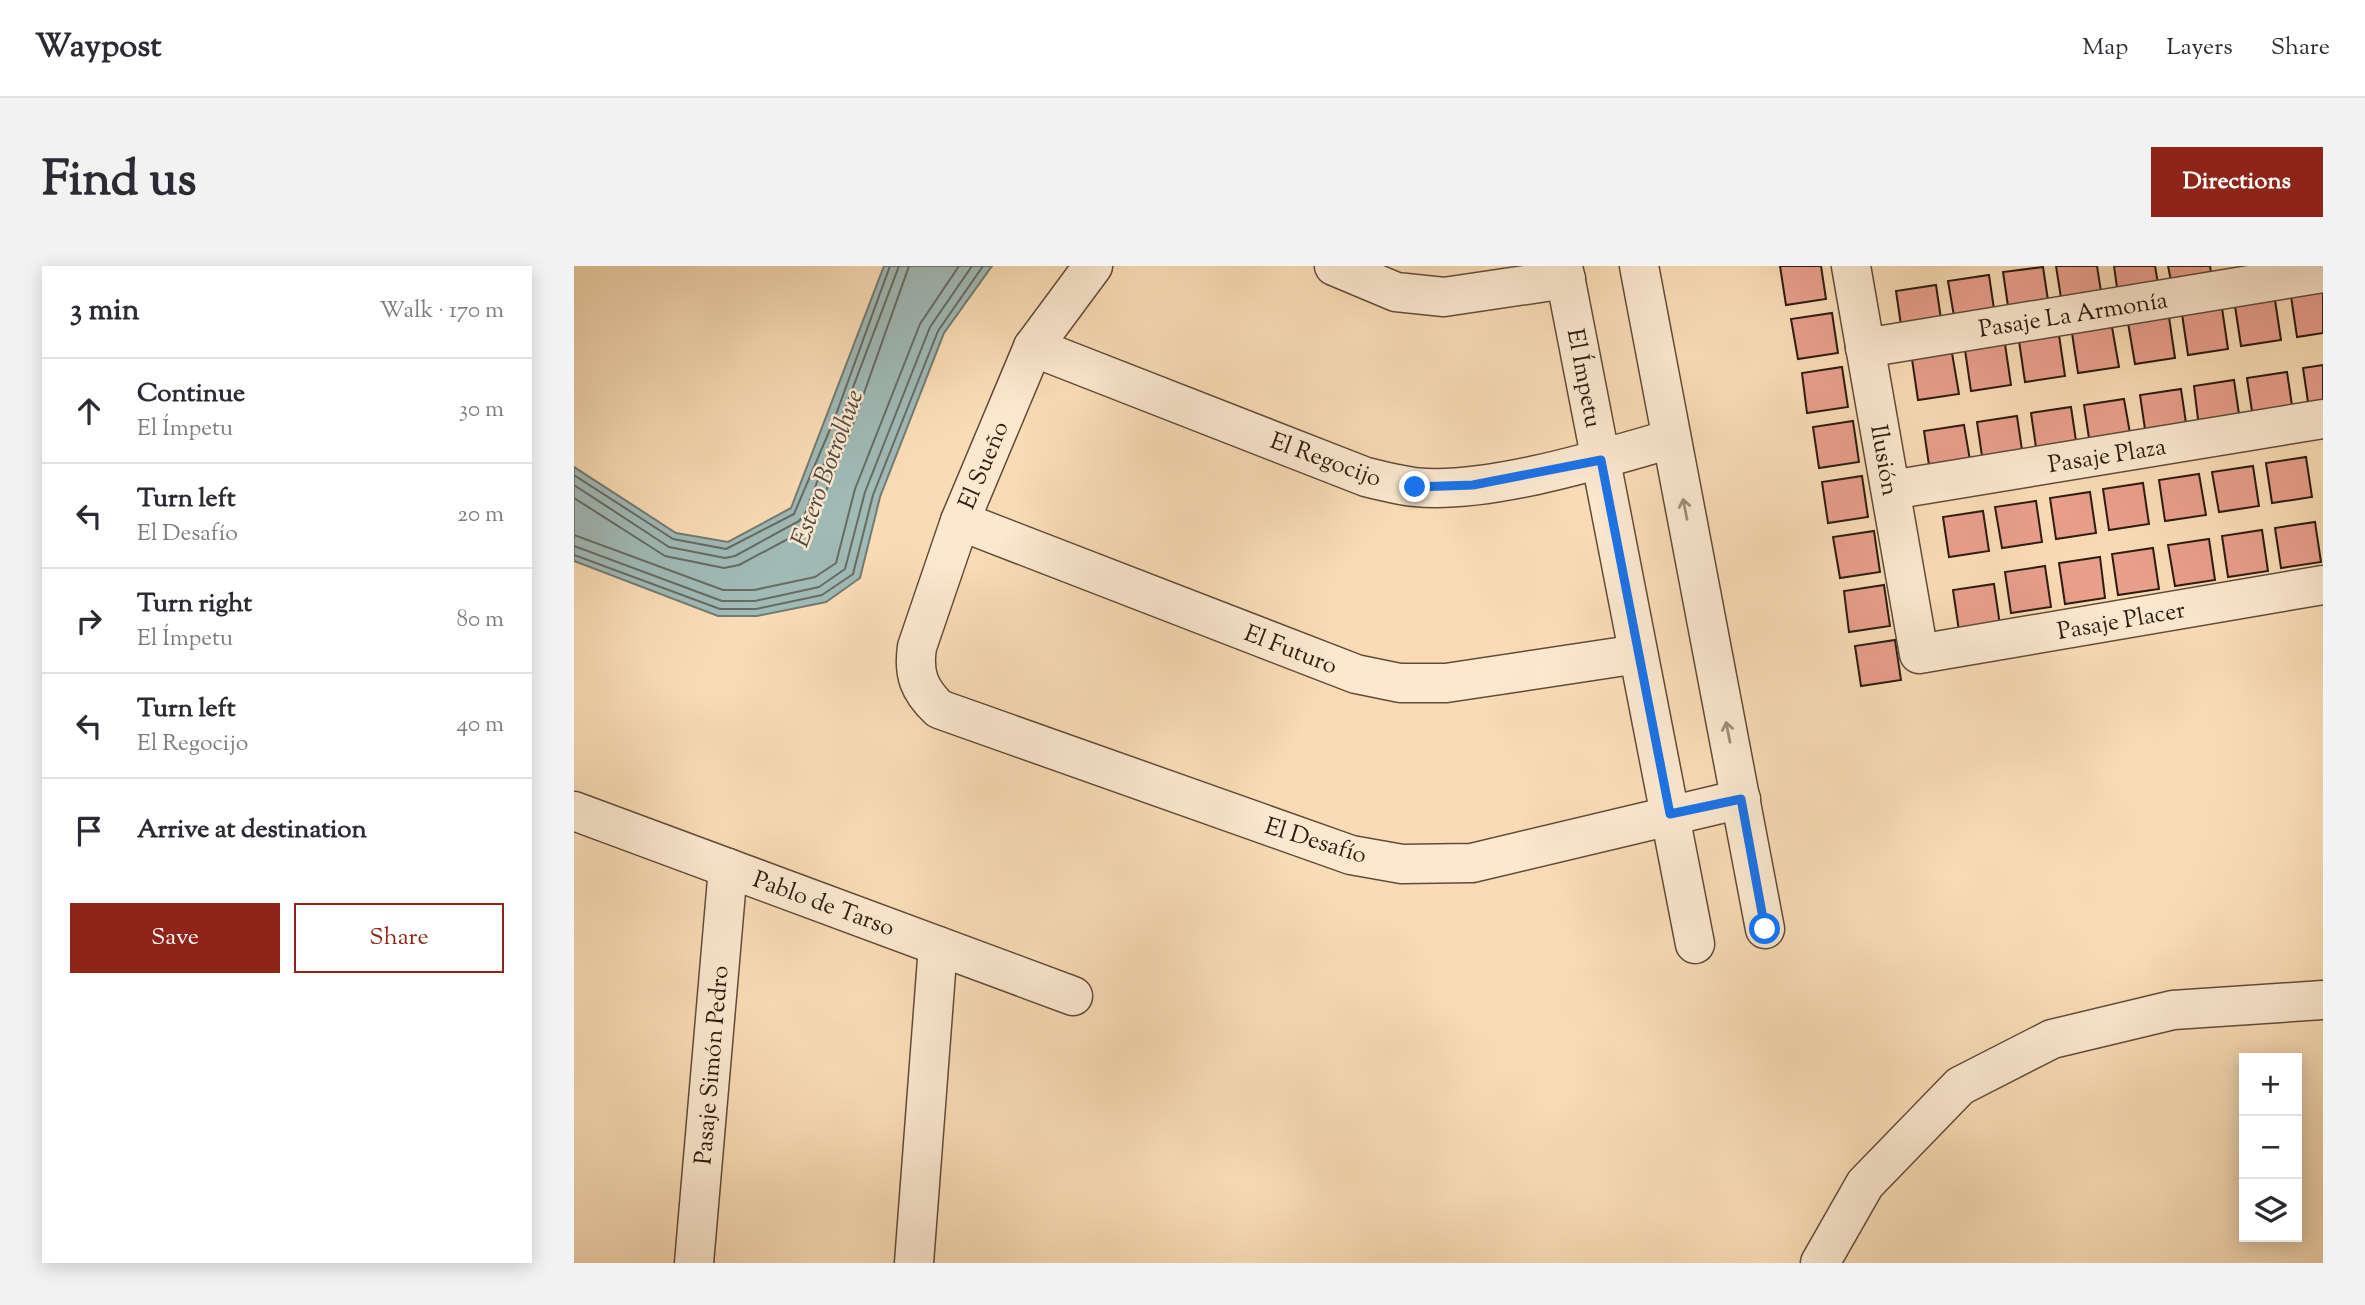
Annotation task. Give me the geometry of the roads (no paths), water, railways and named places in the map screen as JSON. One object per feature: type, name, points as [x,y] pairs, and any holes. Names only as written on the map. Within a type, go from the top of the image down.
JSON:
[{"type":"street","name":"El Sueño","points":[[917,681],[914,665],[917,647],[960,521],[1033,347],[1093,266]]},
{"type":"street","points":[[1334,266],[1396,292],[1444,297],[1564,273]]},
{"type":"street","points":[[1639,266],[1765,929]]},
{"type":"street","name":"Ilusión","points":[[1851,266],[1919,654]]},
{"type":"street","name":"El Ímpetu","points":[[1564,273],[1695,944]]},
{"type":"street","name":"Pasaje La Armonía","points":[[1865,348],[2323,273]]},
{"type":"street","name":"El Regocijo","points":[[1033,347],[1366,477],[1415,487],[1473,485],[1601,460],[1671,439]]},
{"type":"street","name":"Pasaje Plaza","points":[[1891,490],[2323,419]]},
{"type":"street","name":"El Futuro","points":[[960,521],[1356,674],[1400,684],[1446,684],[1638,654]]},
{"type":"street","name":"Pasaje Placer","points":[[1919,654],[2323,585]]},
{"type":"street","name":"El Desafío","points":[[917,681],[926,697],[939,709],[955,716],[1351,855],[1402,864],[1472,863],[1741,799]]},
{"type":"street","name":"Pablo de Tarso","points":[[574,811],[1073,996]]},
{"type":"street","name":"Pasaje Simón Pedro","points":[[694,1263],[728,868]]},
{"type":"street","points":[[914,1263],[938,946]]},
{"type":"street","points":[[1820,1263],[1865,1184],[1960,1086],[2052,1039],[2174,1010],[2323,1000]]},
{"type":"water","name":"Estero Botrolhue","points":[[884,266],[992,266],[944,333],[880,497],[860,578],[826,602],[757,616],[718,616],[574,561],[574,467],[676,533],[728,542],[791,508]]}]
